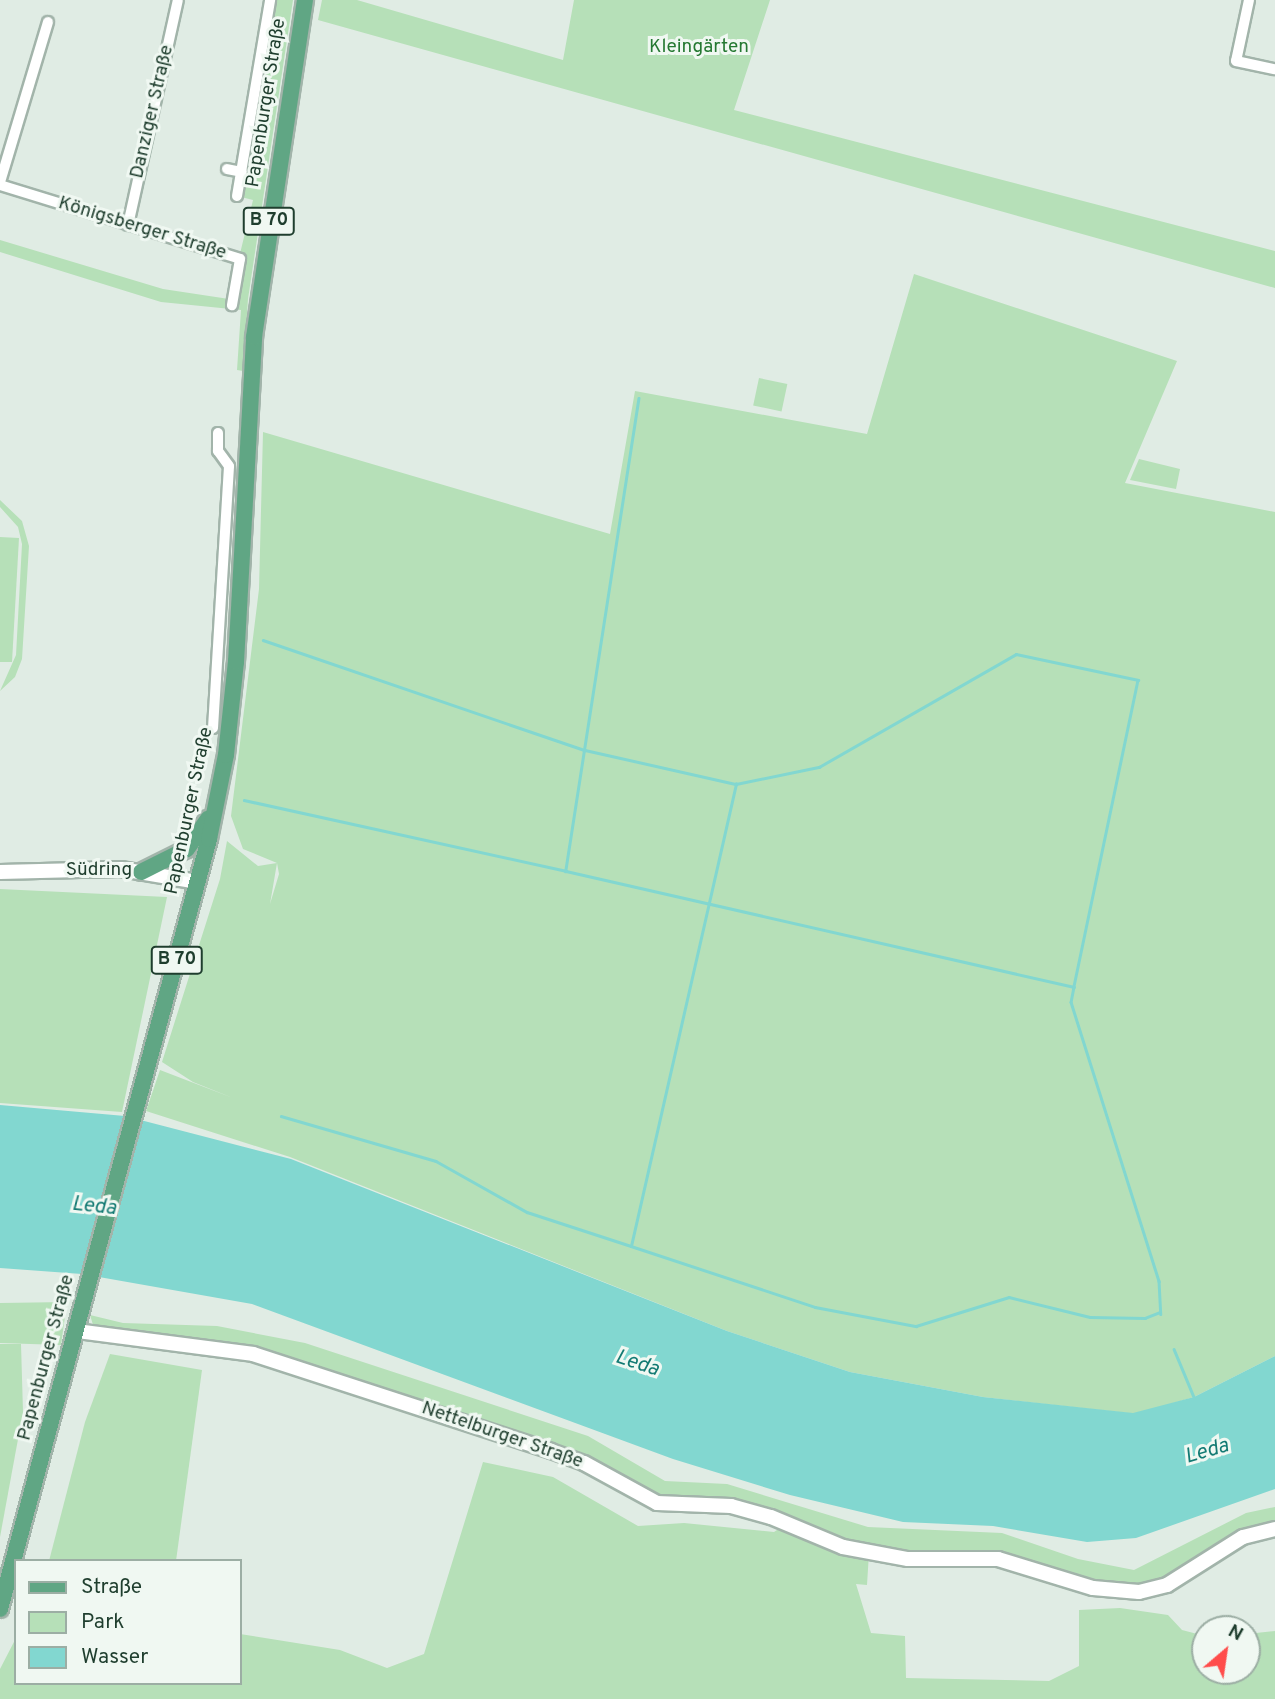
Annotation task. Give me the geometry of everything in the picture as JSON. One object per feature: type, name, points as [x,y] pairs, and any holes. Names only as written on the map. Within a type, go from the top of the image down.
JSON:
[{"type":"main road","name":"Papenburger Straße","points":[[0,1609],[82,1314],[216,804],[233,702],[254,337],[304,0]]},
{"type":"main road","points":[[141,872],[187,849],[216,804]]},
{"type":"street","name":"Danziger Straße","points":[[128,225],[178,0]]},
{"type":"street","points":[[237,196],[270,0]]},
{"type":"street","points":[[1249,0],[1236,61],[1275,69]]},
{"type":"street","points":[[0,183],[48,22]]},
{"type":"street","points":[[227,169],[242,172]]},
{"type":"street","name":"Königsberger Straße","points":[[0,183],[240,259],[232,305]]},
{"type":"street","points":[[213,728],[229,466],[218,451],[218,433]]},
{"type":"street","name":"Südring","points":[[0,872],[141,872],[197,882]]},
{"type":"street","name":"Nettelburger Straße","points":[[77,1331],[253,1354],[584,1463],[657,1503],[750,1510],[819,1540],[895,1556],[998,1559],[1093,1588],[1139,1592],[1167,1585],[1243,1537],[1275,1530]]},
{"type":"green space","points":[[272,0],[293,0],[248,299],[243,371],[237,370],[241,310],[161,302],[0,252],[0,240],[163,289],[229,299],[253,200],[237,196]]},
{"type":"green space","name":"Kleingärten","points":[[322,0],[357,0],[563,60],[574,0],[770,0],[734,110],[1275,251],[1275,288],[318,20]]},
{"type":"green space","points":[[914,274],[1177,361],[1125,483],[1275,512],[1275,1356],[1194,1397],[1136,1414],[983,1397],[850,1372],[727,1331],[290,1157],[146,1111],[160,1070],[233,1098],[193,1082],[162,1062],[220,879],[227,841],[258,866],[277,863],[243,849],[231,816],[259,589],[263,432],[610,534],[635,391],[867,434]],"holes":[[[277,863],[279,874],[270,904]]]},
{"type":"green space","points":[[759,378],[787,384],[782,411],[753,405]]},
{"type":"green space","points":[[1139,459],[1180,469],[1176,489],[1130,480]]},
{"type":"green space","points":[[0,500],[22,521],[29,546],[22,659],[15,677],[0,691],[16,655],[22,544],[18,527],[0,507]]},
{"type":"green space","points":[[0,537],[19,538],[12,662],[0,662]]},
{"type":"green space","points":[[0,889],[167,897],[122,1112],[0,1103]]},
{"type":"green space","points":[[67,1302],[61,1345],[0,1343],[0,1303]]},
{"type":"green space","points":[[90,1315],[123,1323],[217,1326],[305,1343],[588,1436],[665,1481],[727,1484],[868,1527],[1002,1533],[1078,1559],[1134,1570],[1246,1513],[1275,1507],[1275,1525],[1169,1579],[1140,1588],[1116,1589],[1012,1557],[925,1557],[862,1548],[783,1517],[656,1500],[614,1476],[347,1379],[94,1328]]},
{"type":"green space","points":[[0,1344],[21,1344],[23,1412],[0,1537]]},
{"type":"green space","points":[[110,1354],[202,1370],[176,1559],[50,1559],[85,1422]]},
{"type":"green space","points":[[483,1462],[553,1477],[638,1526],[684,1523],[774,1532],[780,1528],[825,1547],[869,1553],[867,1585],[856,1584],[871,1633],[905,1636],[906,1678],[1049,1681],[1079,1666],[1079,1610],[1120,1608],[1168,1615],[1182,1630],[1191,1632],[1191,1685],[1261,1685],[1261,1632],[1275,1631],[1275,1699],[0,1699],[0,1669],[14,1642],[14,1685],[242,1685],[242,1634],[340,1650],[387,1668],[424,1654]]},
{"type":"water","name":"Leda","points":[[0,1105],[125,1116],[291,1159],[727,1331],[850,1372],[983,1397],[1133,1413],[1194,1397],[1275,1356],[1275,1489],[1136,1538],[1087,1542],[993,1526],[903,1522],[790,1495],[673,1459],[252,1304],[82,1274],[0,1268]]},
{"type":"waterway","points":[[639,398],[566,871],[1074,987],[1071,1002],[1159,1281],[1161,1314]]},
{"type":"waterway","points":[[263,640],[585,750],[736,784],[819,767],[1016,654],[1138,680],[1074,987]]},
{"type":"waterway","points":[[281,1116],[436,1161],[527,1212],[631,1246],[736,784]]},
{"type":"waterway","points":[[244,800],[566,871]]},
{"type":"waterway","points":[[631,1246],[815,1307],[916,1326],[1009,1297],[1090,1317],[1145,1318],[1160,1312]]},
{"type":"waterway","points":[[1174,1349],[1194,1397]]}]
